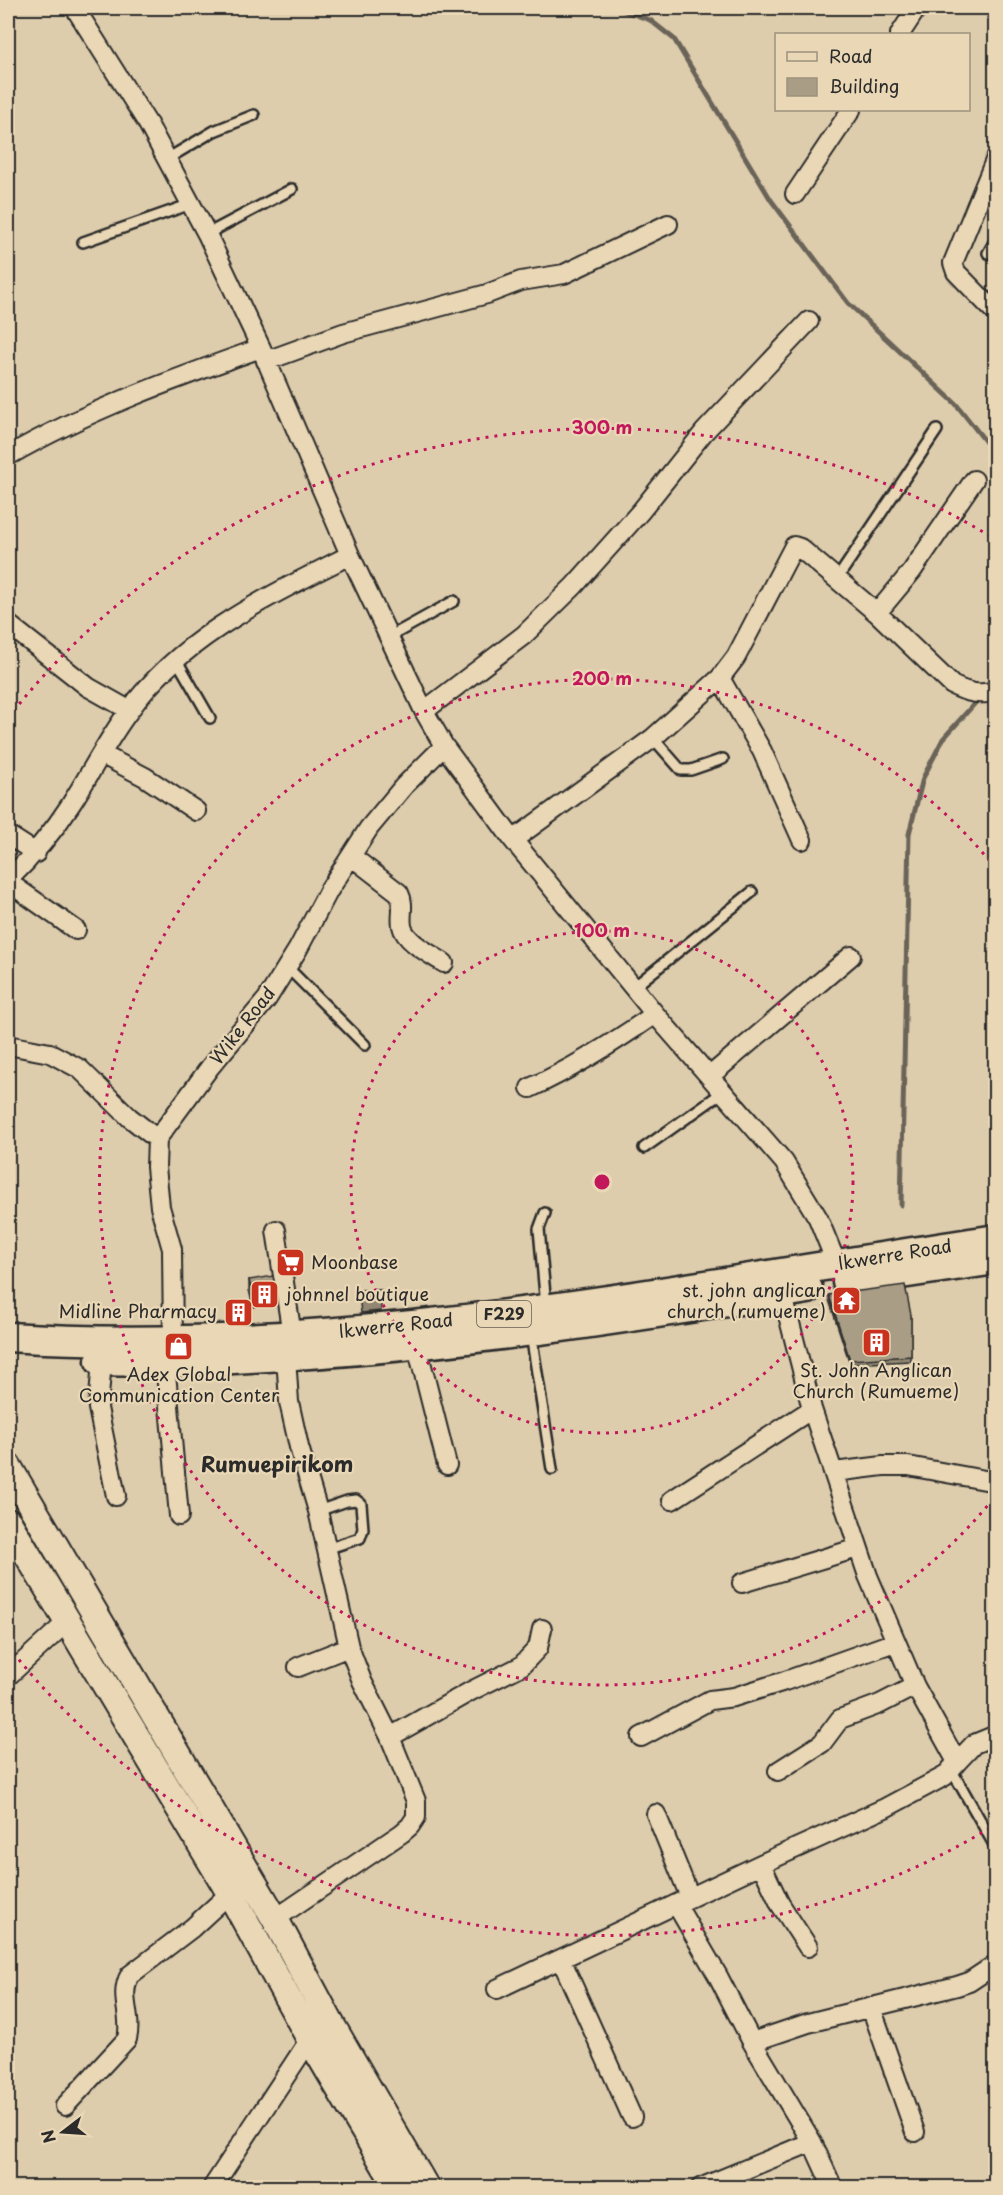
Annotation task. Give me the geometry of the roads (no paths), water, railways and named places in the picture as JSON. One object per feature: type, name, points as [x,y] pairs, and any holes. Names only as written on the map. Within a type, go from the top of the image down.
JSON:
[{"type":"main road","name":"Ikwerre Road","points":[[841,1274],[996,1239]]},
{"type":"main road","name":"Ikwerre Road","points":[[8,1357],[102,1361],[169,1352],[289,1345],[417,1346],[538,1320],[779,1283],[841,1274],[996,1260]]},
{"type":"main road","name":"Ikwerre Road","points":[[289,1345],[440,1323],[538,1320]]},
{"type":"main road","name":"Ikwerre Road","points":[[8,1337],[169,1352]]},
{"type":"street","points":[[75,8],[148,124],[207,234],[263,355],[350,555],[424,711],[444,746],[513,840],[655,1014],[784,1162],[818,1218],[841,1274]]},
{"type":"street","points":[[901,33],[917,8]]},
{"type":"street","points":[[795,194],[850,111]]},
{"type":"street","points":[[996,158],[953,263],[956,272],[996,313]]},
{"type":"street","points":[[8,456],[41,437],[105,407],[171,380],[487,294],[521,281],[564,274],[668,224]]},
{"type":"street","points":[[424,711],[524,635],[574,586],[641,511],[704,432],[809,321]]},
{"type":"street","points":[[877,613],[912,571],[974,480]]},
{"type":"street","points":[[513,840],[653,738],[720,678],[736,657],[796,545],[877,613],[952,685],[987,695],[996,690]]},
{"type":"street","points":[[76,930],[8,881],[36,853],[71,804],[129,711],[176,659],[245,610],[350,555]]},
{"type":"street","points":[[8,624],[88,687],[129,711]]},
{"type":"street","points":[[720,678],[762,751],[802,840]]},
{"type":"street","name":"Wike Road","points":[[157,1139],[210,1067],[267,999],[329,890],[376,819],[404,786],[444,746]]},
{"type":"street","points":[[101,754],[145,777],[196,811]]},
{"type":"street","points":[[8,835],[36,853]]},
{"type":"street","points":[[351,856],[399,893],[403,901],[402,927],[407,937],[444,963]]},
{"type":"street","points":[[710,1076],[851,956]]},
{"type":"street","points":[[530,1088],[575,1066],[655,1014]]},
{"type":"street","points":[[8,1045],[50,1053],[80,1069],[129,1117],[157,1139],[156,1167],[160,1207],[172,1248],[169,1352],[179,1516]]},
{"type":"street","points":[[275,1919],[402,1833],[416,1817],[416,1801],[349,1647],[318,1511],[299,1447],[289,1402],[289,1345],[276,1230]]},
{"type":"street","points":[[779,1283],[812,1409],[858,1548],[895,1642],[954,1765]]},
{"type":"street","points":[[417,1346],[447,1465]]},
{"type":"street","points":[[102,1361],[98,1408],[116,1496]]},
{"type":"street","points":[[672,1500],[812,1409]]},
{"type":"street","points":[[8,1466],[275,1919],[331,2024],[426,2187]]},
{"type":"street","points":[[834,1472],[883,1466],[908,1466],[996,1482]]},
{"type":"street","points":[[8,1522],[230,1893],[310,2039],[398,2187]]},
{"type":"street","points":[[742,1583],[858,1548]]},
{"type":"street","points":[[8,1676],[68,1621]]},
{"type":"street","points":[[390,1737],[471,1691],[521,1666],[538,1648],[542,1629]]},
{"type":"street","points":[[641,1737],[710,1700],[734,1697],[895,1642]]},
{"type":"street","points":[[298,1667],[349,1647]]},
{"type":"street","points":[[778,1771],[822,1743],[840,1719],[880,1704],[915,1686]]},
{"type":"street","points":[[497,1989],[885,1808],[945,1776],[974,1744],[996,1736]]},
{"type":"street","points":[[656,1814],[683,1901],[718,1976],[752,2042],[812,2142],[833,2187]]},
{"type":"street","points":[[761,1864],[780,1904],[808,1947]]},
{"type":"street","points":[[65,2106],[128,2039],[130,2027],[124,1995],[125,1985],[130,1976],[192,1928],[230,1893]]},
{"type":"street","points":[[561,1959],[632,2117]]},
{"type":"street","points":[[752,2042],[808,2023],[969,1982],[996,1964]]},
{"type":"street","points":[[871,2007],[915,2132]]},
{"type":"street","points":[[212,2187],[310,2039]]},
{"type":"street","points":[[700,2187],[812,2142]]},
{"type":"lane","points":[[167,159],[214,131],[254,114]]},
{"type":"lane","points":[[207,234],[292,189]]},
{"type":"lane","points":[[83,242],[191,204]]},
{"type":"lane","points":[[988,253],[996,239]]},
{"type":"lane","points":[[837,579],[937,430]]},
{"type":"lane","points":[[388,637],[454,600]]},
{"type":"lane","points":[[176,659],[210,718]]},
{"type":"lane","points":[[653,738],[681,770],[691,770],[723,759]]},
{"type":"lane","points":[[634,987],[752,892]]},
{"type":"lane","points":[[287,967],[365,1045]]},
{"type":"lane","points":[[644,1148],[723,1092]]},
{"type":"lane","points":[[545,1213],[539,1229],[538,1320],[552,1469]]},
{"type":"lane","points":[[318,1511],[346,1501],[356,1500],[361,1504],[363,1529],[360,1538],[326,1549]]},
{"type":"lane","points":[[954,1765],[996,1848]]},
{"type":"waterway","points":[[616,8],[650,20],[674,39],[771,200],[848,303],[956,404],[996,455]]},
{"type":"waterway","points":[[901,1205],[909,834],[923,778],[943,739],[975,703]]},
{"type":"place","name":"Moonbase","points":[[290,1263]]},
{"type":"place","name":"johnnel boutique","points":[[265,1295]]},
{"type":"place","name":"st. john anglican church (rumueme)","points":[[847,1301]]},
{"type":"place","name":"Midline Pharmacy","points":[[238,1312]]},
{"type":"place","name":"St. John Anglican Church (Rumueme)","points":[[876,1342]]},
{"type":"place","name":"Adex Global Communication Center","points":[[179,1346]]},
{"type":"district","name":"Rumuepirikom","points":[[277,1465]]}]
